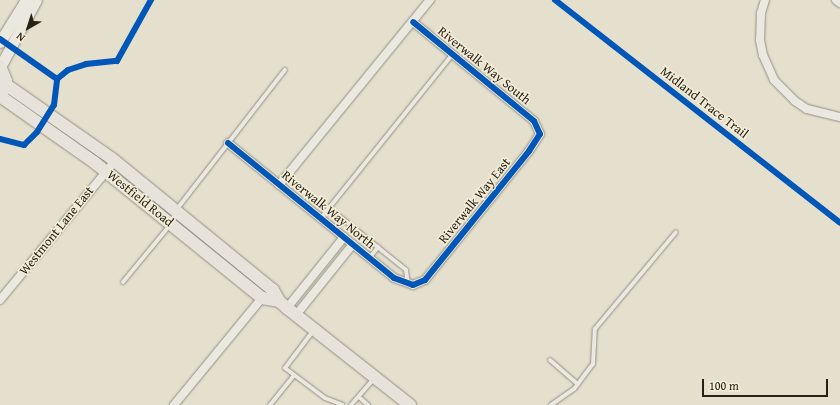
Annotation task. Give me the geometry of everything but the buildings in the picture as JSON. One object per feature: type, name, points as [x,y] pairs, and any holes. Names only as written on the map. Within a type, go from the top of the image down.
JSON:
[{"type":"main road","points":[[0,42],[26,0]]},
{"type":"main road","points":[[2,92],[5,73],[0,66],[36,0]]},
{"type":"main road","name":"Westfield Road","points":[[2,92],[115,161],[273,290],[288,308],[409,405]]},
{"type":"main road","name":"Westfield Road","points":[[2,92],[106,172],[262,298],[288,308]]},
{"type":"street","points":[[279,184],[430,0]]},
{"type":"street","points":[[765,0],[761,13],[760,40],[763,55],[774,80],[795,101],[807,109],[840,117]]},
{"type":"street","points":[[836,0],[840,3]]},
{"type":"street","name":"Riverwalk Way South","points":[[413,22],[530,118],[539,128]]},
{"type":"street","name":"Riverwalk Way East","points":[[408,284],[419,283],[429,275],[538,140],[539,128]]},
{"type":"street","name":"Riverwalk Way North","points":[[228,143],[397,280],[408,284]]},
{"type":"street","name":"Westmont Lane East","points":[[0,300],[115,161]]},
{"type":"street","points":[[288,308],[344,237]]},
{"type":"street","points":[[288,308],[353,244]]},
{"type":"street","points":[[174,405],[262,298]]},
{"type":"lane","points":[[321,218],[452,55]]},
{"type":"lane","points":[[176,211],[285,70]]},
{"type":"lane","points":[[329,208],[406,270],[408,284]]},
{"type":"lane","points":[[123,282],[171,224]]},
{"type":"lane","points":[[550,405],[578,384],[593,364],[595,329],[676,232]]},
{"type":"lane","points":[[370,257],[378,247]]},
{"type":"lane","points":[[315,330],[285,368],[325,398],[343,405]]},
{"type":"lane","points":[[550,360],[578,384]]},
{"type":"lane","points":[[270,405],[294,375]]},
{"type":"lane","points":[[351,405],[360,398],[375,378]]},
{"type":"lane","points":[[360,398],[368,405]]},
{"type":"cycle path","points":[[0,39],[57,79],[68,70],[86,64],[117,61],[151,0]]},
{"type":"cycle path","name":"Midland Trace Trail","points":[[555,0],[840,223]]},
{"type":"cycle path","points":[[228,143],[394,278],[413,285],[425,280],[529,151],[540,134],[534,121],[413,22]]},
{"type":"cycle path","points":[[0,139],[24,145],[37,132],[54,105],[57,79]]}]
